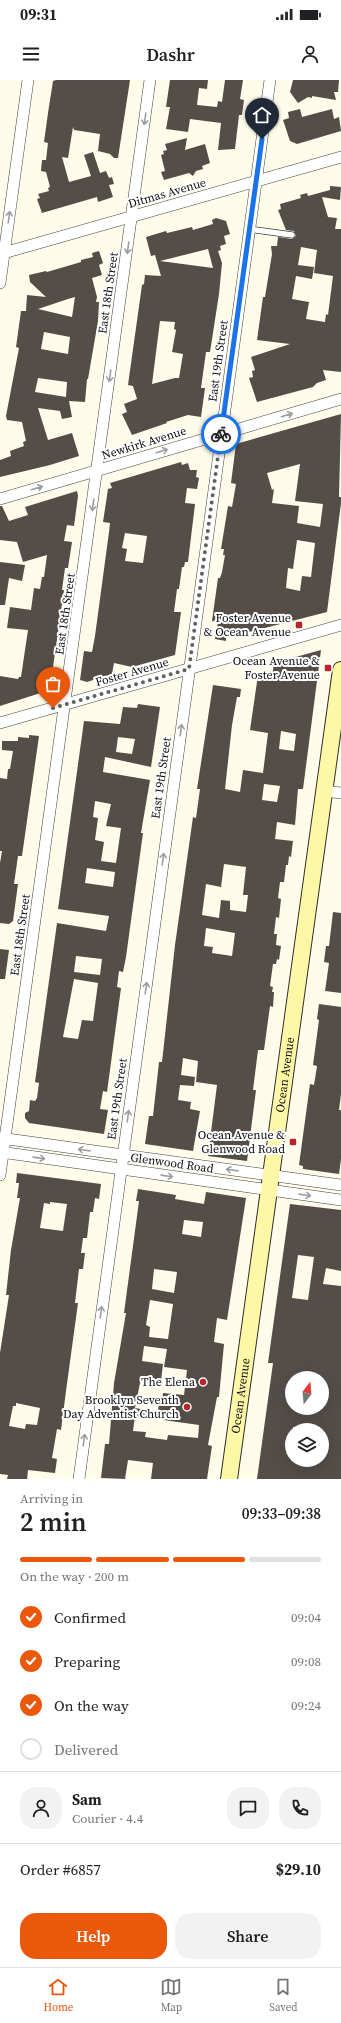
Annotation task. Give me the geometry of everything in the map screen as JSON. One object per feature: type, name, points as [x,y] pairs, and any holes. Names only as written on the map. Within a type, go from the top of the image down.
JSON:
[{"type":"main road","name":"Ocean Avenue","points":[[230,1479],[341,670]]},
{"type":"street","points":[[0,283],[2,253],[28,80]]},
{"type":"street","name":"East 18th Street","points":[[0,1175],[2,1139],[66,704],[150,80]]},
{"type":"street","name":"East 19th Street","points":[[79,1479],[220,434],[270,80]]},
{"type":"street","name":"Ditmas Avenue","points":[[2,253],[341,157]]},
{"type":"street","name":"Newkirk Avenue","points":[[0,498],[341,399]]},
{"type":"street","name":"Foster Avenue","points":[[0,723],[341,625]]},
{"type":"street","points":[[324,791],[341,793]]},
{"type":"street","name":"Glenwood Road","points":[[2,1139],[123,1155],[270,1182],[341,1200]]},
{"type":"street","name":"Glenwood Road","points":[[2,1152],[121,1169],[270,1182],[341,1185]]},
{"type":"lane","points":[[249,229],[292,235]]},
{"type":"building","points":[[130,80],[118,158],[114,158],[110,154],[98,151],[100,134],[74,130],[73,127],[68,158],[62,157],[69,182],[91,176],[84,155],[93,152],[100,173],[106,171],[109,178],[112,177],[114,184],[109,185],[113,197],[98,202],[97,197],[42,213],[37,199],[40,198],[38,194],[49,191],[48,188],[50,187],[46,172],[41,171],[42,160],[46,160],[48,143],[44,142],[53,81]]},
{"type":"building","points":[[170,80],[208,80],[207,89],[199,88],[197,105],[217,107],[218,101],[222,102],[225,80],[243,80],[240,99],[244,100],[242,115],[239,115],[235,149],[218,150],[221,123],[190,119],[188,132],[166,129],[170,107],[166,107]]},
{"type":"building","points":[[293,80],[339,80],[338,92],[334,92],[336,100],[312,96],[312,98],[308,97],[298,103],[290,92]]},
{"type":"building","points":[[300,109],[302,117],[332,109],[334,119],[339,117],[341,131],[297,144],[290,141],[283,120],[289,118],[288,112]]},
{"type":"building","points":[[187,138],[185,150],[205,144],[210,163],[202,166],[203,169],[196,171],[193,176],[189,173],[164,180],[161,172],[165,171],[161,155],[164,154],[163,151],[167,150],[165,144]]},
{"type":"building","points":[[330,186],[341,187],[340,200],[322,197],[328,217],[337,218],[335,229],[341,229],[341,372],[323,370],[326,380],[317,383],[313,387],[257,402],[249,378],[253,377],[252,371],[255,370],[251,357],[290,344],[257,340],[263,297],[265,297],[272,254],[271,246],[277,246],[278,237],[292,239],[296,236],[294,231],[286,230],[278,210],[281,209],[280,204],[301,198],[300,195],[307,193],[308,196],[330,190]],"holes":[[[301,247],[317,250],[314,273],[333,276],[328,315],[326,314],[325,322],[306,319],[309,302],[292,299],[296,276],[312,279],[314,267],[298,265]]]},
{"type":"building","points":[[216,218],[226,221],[230,234],[224,236],[226,244],[220,246],[221,250],[218,251],[222,263],[219,294],[210,352],[206,352],[201,388],[205,388],[201,417],[188,415],[132,435],[122,414],[127,412],[124,404],[137,399],[133,386],[128,385],[142,285],[144,284],[145,275],[161,276],[155,255],[151,256],[146,237],[166,231],[167,233],[192,227],[193,230],[213,224],[212,220]],"holes":[[[208,249],[213,268],[160,261]],[[160,321],[175,322],[174,329],[176,330],[172,352],[183,354],[179,378],[152,384]]]},
{"type":"building","points":[[99,251],[103,263],[99,265],[102,275],[92,278],[97,297],[96,302],[99,302],[98,321],[87,379],[85,402],[69,401],[72,417],[62,419],[60,411],[38,408],[48,440],[72,433],[79,456],[50,465],[0,477],[0,460],[11,456],[10,451],[24,446],[23,442],[26,441],[22,422],[7,420],[6,416],[19,348],[16,347],[21,311],[26,311],[27,295],[46,297],[30,282],[29,275],[47,272],[81,262],[81,260],[93,257],[92,253]],"holes":[[[75,297],[72,317],[38,309],[68,299]],[[44,332],[70,337],[68,354],[41,349]],[[38,378],[67,382],[66,397],[35,392]]]},
{"type":"building","points":[[341,414],[339,497],[341,497],[341,503],[327,612],[245,633],[245,635],[234,634],[233,637],[226,636],[226,641],[215,639],[218,622],[212,621],[218,578],[220,578],[222,572],[225,555],[223,555],[224,549],[221,549],[228,506],[232,507],[236,484],[231,483],[236,444]],"holes":[[[300,464],[295,501],[323,504],[320,527],[297,523],[299,506],[272,503],[274,489],[272,490],[267,473]],[[297,540],[315,543],[311,577],[302,576],[300,591],[286,588],[288,568],[293,569]]]},
{"type":"building","points":[[181,462],[182,465],[188,463],[190,470],[197,470],[196,477],[199,478],[197,489],[187,488],[185,503],[195,504],[188,562],[185,562],[184,567],[182,567],[179,589],[177,589],[174,612],[181,612],[175,655],[132,667],[114,663],[112,674],[87,682],[80,680],[84,651],[92,652],[95,636],[110,523],[103,522],[108,489],[112,488],[110,483]],"holes":[[[125,533],[147,536],[143,563],[125,561],[127,549],[122,548]]]},
{"type":"building","points":[[77,491],[78,496],[74,526],[67,525],[64,541],[72,542],[68,568],[65,568],[62,590],[64,590],[51,681],[54,681],[53,689],[0,706],[0,676],[18,679],[21,677],[28,630],[7,628],[10,607],[31,610],[34,588],[40,589],[42,577],[44,577],[47,555],[23,562],[17,542],[0,540],[0,506],[2,506],[9,521],[28,515],[25,507]]},
{"type":"building","points":[[0,562],[25,565],[22,581],[9,578],[5,605],[0,605]]},
{"type":"building","points":[[321,650],[303,789],[298,789],[295,825],[277,822],[275,839],[293,841],[291,857],[289,856],[288,865],[286,865],[284,882],[280,882],[278,898],[281,899],[279,918],[276,917],[274,934],[277,934],[276,945],[281,946],[279,960],[277,959],[276,964],[273,964],[270,986],[273,987],[272,992],[274,992],[273,1007],[270,1006],[264,1050],[258,1050],[253,1090],[256,1090],[247,1161],[208,1156],[217,1085],[196,1082],[198,1061],[183,1058],[181,1075],[195,1077],[194,1086],[180,1085],[178,1100],[191,1102],[190,1109],[200,1111],[193,1151],[145,1144],[149,1116],[153,1116],[159,1062],[162,1062],[175,945],[193,817],[196,818],[200,789],[197,789],[213,685],[241,689],[240,697],[237,697],[232,725],[225,789],[240,792],[243,770],[263,773],[268,733],[250,730],[258,675],[272,677],[274,663]],"holes":[[[281,731],[296,734],[294,751],[279,749]],[[264,784],[280,786],[277,802],[262,800]],[[224,864],[246,867],[243,895],[248,895],[246,912],[230,910],[230,901],[221,900],[219,918],[202,915],[206,884],[221,887]],[[206,928],[235,933],[232,956],[212,953],[213,947],[204,946]]]},
{"type":"building","points":[[138,704],[160,707],[151,767],[105,757],[103,772],[150,780],[141,833],[143,833],[126,957],[123,972],[119,971],[117,987],[121,988],[107,1092],[103,1091],[100,1109],[108,1110],[104,1134],[29,1123],[25,1118],[25,1113],[29,1111],[30,1100],[35,1101],[37,1098],[39,1083],[35,1082],[57,923],[106,931],[109,916],[58,909],[84,721],[120,724],[123,707],[137,708]],"holes":[[[118,737],[135,739],[132,754],[116,752]],[[95,801],[111,804],[106,826],[121,828],[116,863],[101,861],[104,842],[95,840],[98,818],[93,817]],[[87,868],[115,872],[113,887],[85,883]],[[76,956],[102,959],[100,975],[74,972]],[[74,979],[98,983],[93,1021],[82,1020],[78,1039],[63,1037]]]},
{"type":"building","points":[[29,735],[39,736],[22,856],[18,856],[14,884],[18,884],[13,921],[9,924],[0,923],[0,863],[2,851],[0,851],[0,778],[7,779],[13,751],[2,750],[2,741],[18,741],[18,737],[29,738]]},
{"type":"building","points":[[333,912],[341,913],[341,993],[325,991],[329,963],[324,962],[326,946],[329,946]]},
{"type":"building","points":[[0,949],[9,950],[5,979],[0,979]]},
{"type":"building","points":[[319,1004],[341,1007],[341,1094],[339,1110],[341,1110],[341,1159],[339,1174],[303,1169],[303,1166],[299,1165],[310,1084],[314,1085],[317,1066],[313,1065],[319,1020],[317,1019]]},
{"type":"building","points":[[17,1173],[101,1184],[99,1199],[95,1198],[93,1212],[90,1212],[87,1238],[83,1238],[81,1253],[85,1253],[83,1269],[79,1269],[75,1303],[78,1303],[61,1430],[57,1429],[52,1458],[57,1459],[55,1473],[28,1470],[27,1479],[7,1479],[8,1475],[0,1474],[0,1353],[9,1295],[6,1295],[11,1250],[20,1198],[17,1198],[19,1183],[16,1183]],"holes":[[[50,1202],[67,1204],[63,1231],[40,1228],[44,1203],[50,1204]],[[16,1403],[40,1408],[37,1425],[26,1424],[25,1429],[9,1426],[13,1406],[16,1406]]]},
{"type":"building","points":[[138,1189],[176,1195],[175,1199],[204,1204],[206,1192],[246,1198],[227,1320],[217,1318],[214,1342],[224,1344],[219,1397],[217,1397],[208,1445],[212,1446],[207,1479],[151,1479],[153,1463],[128,1460],[125,1479],[101,1478],[105,1444],[109,1444],[114,1383],[126,1313],[124,1313],[139,1201],[136,1201]],"holes":[[[184,1220],[203,1222],[201,1237],[182,1234]],[[154,1269],[177,1272],[174,1293],[152,1289]],[[150,1300],[173,1304],[168,1339],[149,1337],[150,1327],[146,1325]],[[144,1346],[167,1349],[164,1367],[187,1370],[184,1395],[163,1393],[162,1401],[159,1400],[158,1412],[135,1408],[141,1378],[161,1381],[163,1364],[142,1361]],[[135,1416],[199,1425],[198,1438],[168,1435],[167,1440],[145,1437],[146,1432],[133,1431]]]},
{"type":"building","points":[[290,1204],[341,1210],[341,1271],[326,1268],[323,1284],[341,1286],[341,1479],[257,1479],[273,1363],[268,1363]],"holes":[[[298,1255],[314,1257],[308,1300],[292,1298]]]},
{"type":"way so far","points":[[53,708],[189,669],[221,434]]},
{"type":"place","name":"Foster Avenue & Ocean Avenue","points":[[299,625]]},
{"type":"place","name":"Ocean Avenue & Foster Avenue","points":[[328,668]]},
{"type":"place","name":"Ocean Avenue & Glenwood Road","points":[[293,1142]]},
{"type":"place","name":"The Elena","points":[[203,1382]]},
{"type":"place","name":"Brooklyn Seventh Day Adventist Church","points":[[187,1407]]},
{"type":"route","points":[[221,434],[262,139]]}]
